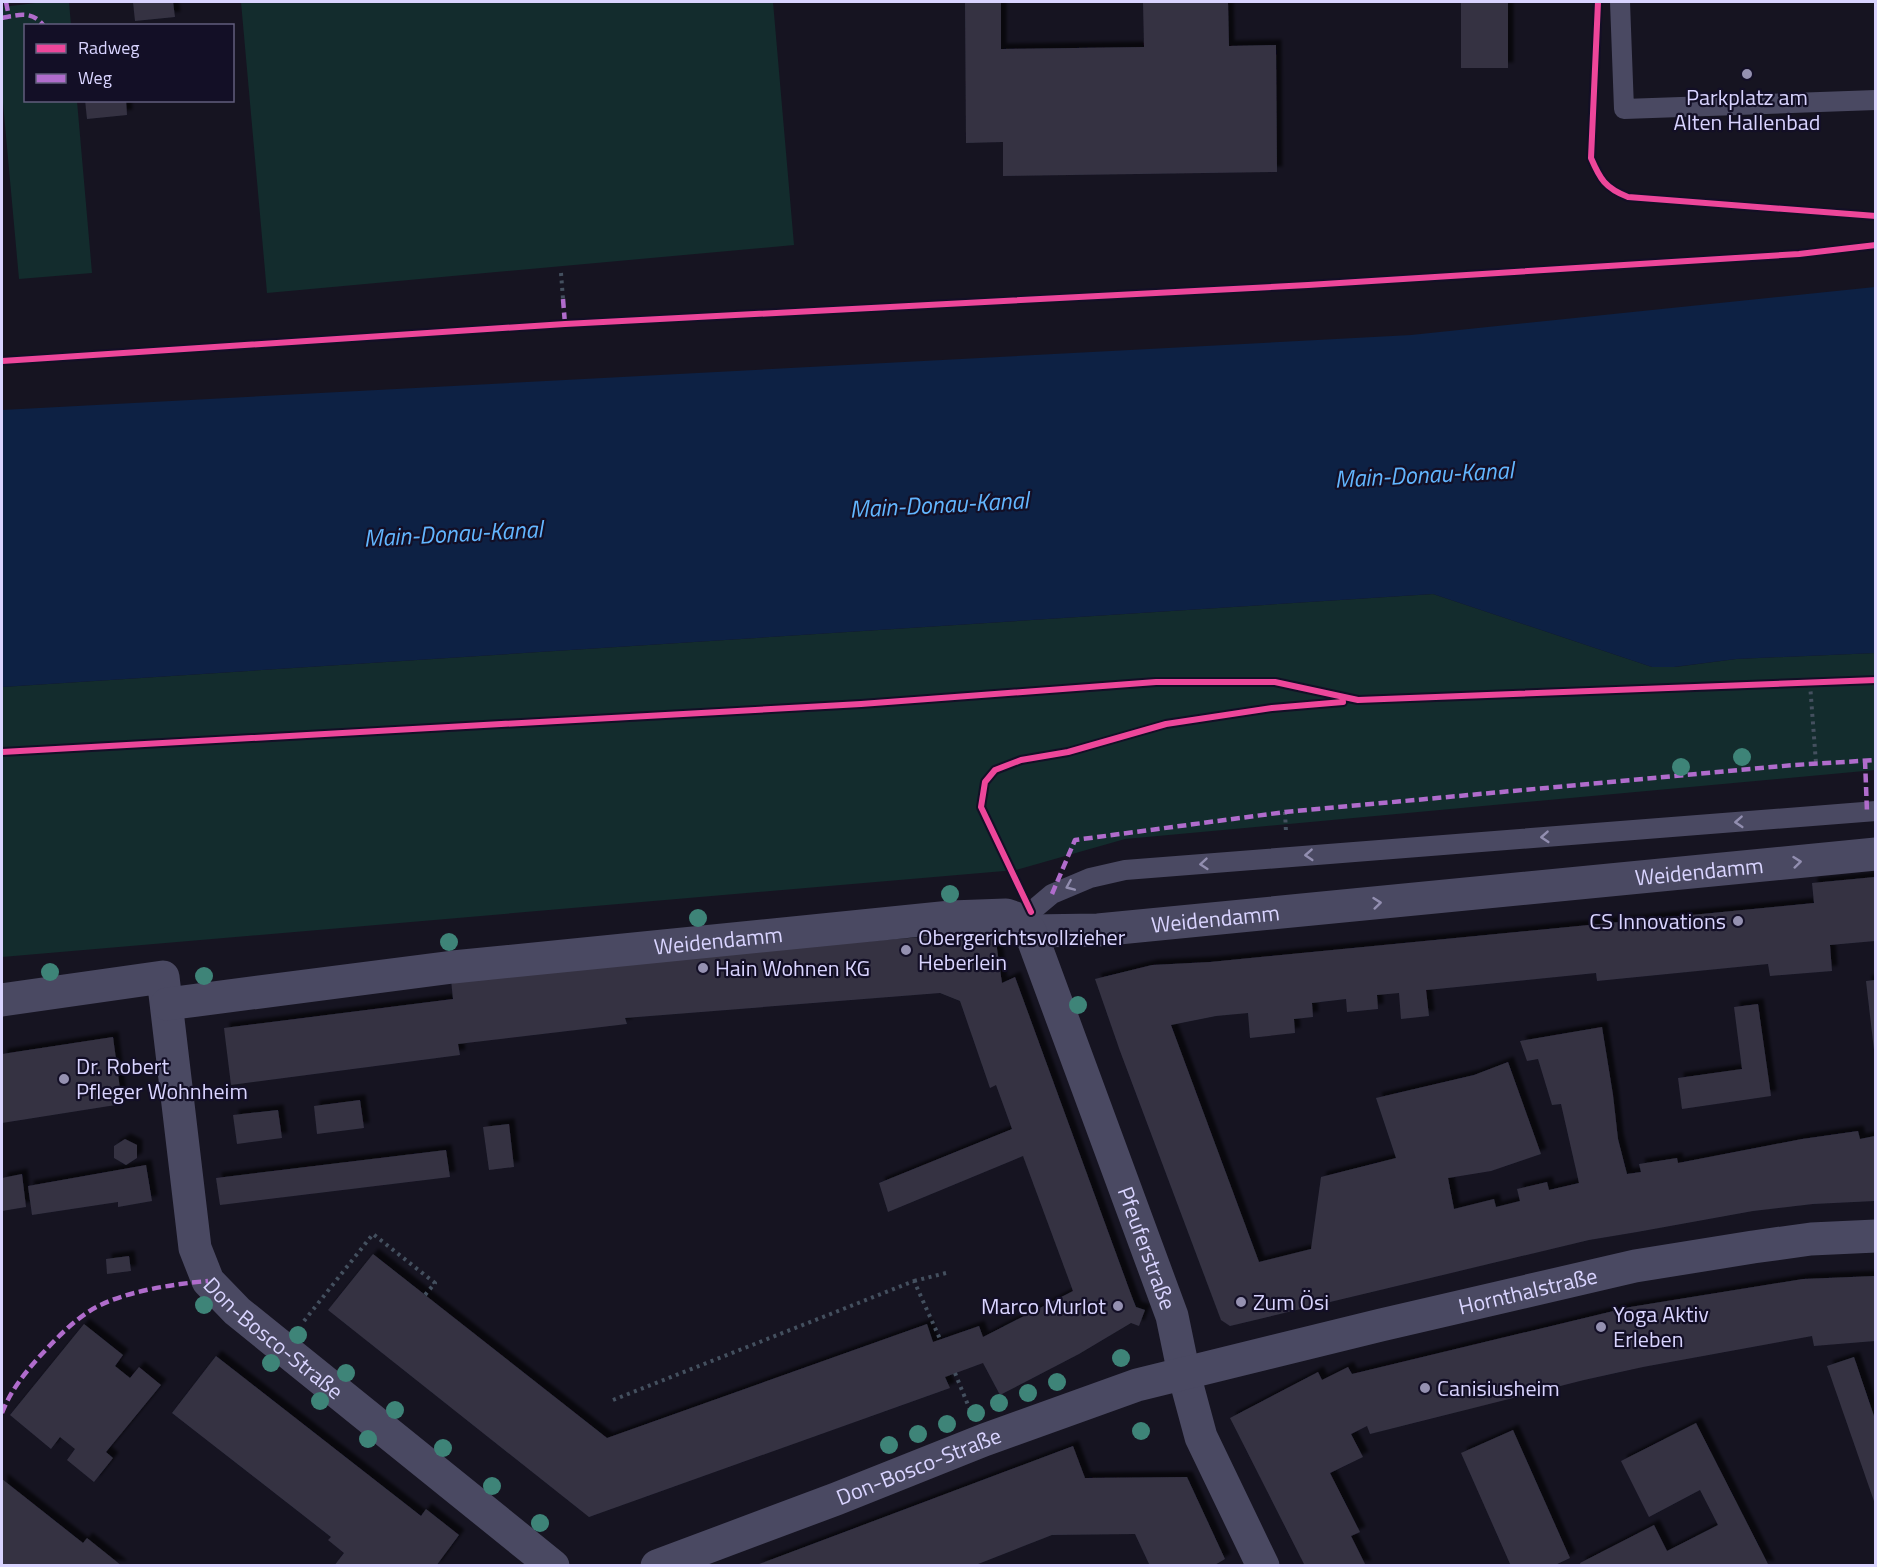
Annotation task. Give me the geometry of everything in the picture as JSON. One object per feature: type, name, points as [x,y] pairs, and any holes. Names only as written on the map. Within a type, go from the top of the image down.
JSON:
[{"type":"street","name":"Weidendamm","points":[[2,1000],[165,990],[453,967],[951,917],[1006,915],[1026,926],[1098,930],[1875,854]]},
{"type":"street","name":"Pfeuferstraße","points":[[1026,926],[1172,1316],[1184,1374],[1201,1437],[1263,1566]]},
{"type":"street","name":"Don-Bosco-Straße","points":[[165,990],[195,1248],[208,1281],[237,1311],[554,1566]]},
{"type":"street","name":"Hornthalstraße","points":[[1184,1374],[1381,1324],[1635,1266],[1811,1239],[1875,1236]]},
{"type":"street","name":"Don-Bosco-Straße","points":[[657,1566],[1005,1433],[1137,1385],[1184,1374]]},
{"type":"lane","points":[[1620,2],[1624,110],[1875,100]]},
{"type":"lane","points":[[1026,926],[1052,894],[1090,878],[1125,870],[1875,811]]},
{"type":"path","points":[[561,273],[563,299]]},
{"type":"path","points":[[1810,684],[1816,763]]},
{"type":"path","points":[[283,1347],[373,1234],[435,1283],[425,1295]]},
{"type":"path","points":[[614,1400],[914,1281],[946,1273]]},
{"type":"path","points":[[914,1281],[940,1339]]},
{"type":"green space","points":[[44,2],[69,2],[71,24],[24,24],[24,102],[77,102],[92,273],[19,279],[2,92],[2,7]]},
{"type":"green space","points":[[241,2],[773,2],[794,245],[267,293]]},
{"type":"green space","points":[[1433,594],[1652,667],[1675,667],[1736,659],[1875,653],[1875,770],[1125,839],[1016,870],[2,957],[2,687]]},
{"type":"water","name":"Main-Donau-Kanal","points":[[1875,287],[1875,653],[1736,659],[1674,667],[1652,667],[1433,594],[2,687],[2,410],[1411,335]]},
{"type":"building","points":[[133,2],[173,2],[175,17],[135,21]]},
{"type":"building","points":[[965,2],[1001,2],[1001,49],[1144,47],[1143,2],[1228,2],[1229,46],[1276,45],[1277,172],[1003,176],[1003,142],[966,143]]},
{"type":"building","points":[[1461,2],[1508,2],[1508,68],[1461,68]]},
{"type":"building","points":[[85,102],[126,102],[127,115],[87,119]]},
{"type":"building","points":[[1875,877],[1875,941],[1830,945],[1832,971],[1770,976],[1768,964],[1597,981],[1596,973],[1426,990],[1429,1016],[1401,1019],[1399,993],[1377,995],[1378,1009],[1347,1012],[1346,999],[1312,1003],[1313,1017],[1294,1019],[1295,1033],[1250,1038],[1248,1013],[1216,1016],[1171,1025],[1259,1262],[1311,1249],[1321,1177],[1396,1158],[1376,1098],[1474,1075],[1508,1062],[1541,1154],[1491,1171],[1448,1178],[1454,1209],[1494,1199],[1496,1207],[1520,1201],[1517,1189],[1547,1182],[1549,1190],[1579,1183],[1561,1104],[1552,1105],[1538,1059],[1527,1061],[1520,1041],[1602,1027],[1618,1139],[1627,1174],[1641,1172],[1639,1164],[1677,1158],[1678,1163],[1802,1139],[1858,1131],[1860,1139],[1875,1136],[1875,1201],[1813,1204],[1753,1211],[1589,1240],[1230,1326],[1221,1320],[1095,979],[1152,965],[1210,962],[1814,903],[1812,883]]},
{"type":"building","points":[[987,925],[1001,935],[996,942],[1002,983],[1015,977],[1132,1297],[1136,1307],[1145,1310],[1139,1326],[1131,1323],[1079,1354],[1000,1395],[983,1363],[945,1377],[950,1388],[589,1517],[328,1310],[373,1254],[607,1438],[927,1324],[933,1342],[979,1326],[983,1337],[1073,1291],[1023,1156],[888,1212],[879,1183],[1012,1129],[996,1085],[990,1088],[960,1001],[940,993],[625,1018],[627,1024],[458,1044],[460,1055],[231,1085],[224,1028],[453,999],[451,980],[981,933]]},
{"type":"building","points":[[1875,980],[1875,1049],[1874,1050],[1866,981]]},
{"type":"building","points":[[1758,1004],[1771,1096],[1682,1109],[1678,1078],[1742,1069],[1734,1007]]},
{"type":"building","name":"Dr. Robert Pfleger Wohnheim","points":[[113,1037],[122,1104],[2,1123],[2,1054]]},
{"type":"building","points":[[360,1100],[364,1128],[317,1134],[314,1106]]},
{"type":"building","points":[[278,1110],[282,1138],[237,1144],[233,1115]]},
{"type":"building","points":[[509,1124],[514,1167],[489,1170],[483,1127]]},
{"type":"building","points":[[125,1139],[137,1145],[137,1158],[126,1165],[114,1158],[114,1146]]},
{"type":"building","points":[[446,1150],[450,1177],[220,1205],[216,1178]]},
{"type":"building","points":[[146,1165],[152,1201],[118,1207],[118,1202],[32,1215],[28,1186]]},
{"type":"building","points":[[22,1174],[26,1207],[2,1211],[2,1178]]},
{"type":"building","points":[[129,1256],[131,1271],[107,1274],[106,1259]]},
{"type":"building","points":[[1875,1276],[1875,1341],[1814,1346],[1812,1336],[1643,1367],[1370,1434],[1367,1426],[1351,1434],[1363,1457],[1330,1473],[1360,1532],[1351,1536],[1366,1566],[1305,1566],[1230,1418],[1318,1372],[1322,1380],[1348,1367],[1352,1374],[1630,1307],[1803,1279]]},
{"type":"building","points":[[84,1324],[123,1355],[115,1366],[130,1378],[139,1367],[161,1385],[106,1452],[113,1458],[94,1482],[67,1460],[75,1449],[60,1437],[51,1449],[10,1415]]},
{"type":"building","points":[[216,1356],[421,1516],[426,1509],[459,1535],[436,1566],[334,1566],[344,1553],[328,1540],[331,1537],[172,1413]]},
{"type":"building","points":[[1854,1357],[1875,1419],[1875,1504],[1827,1366]]},
{"type":"building","points":[[1696,1423],[1769,1566],[1581,1566],[1580,1563],[1654,1525],[1667,1551],[1718,1525],[1700,1490],[1649,1517],[1621,1461]]},
{"type":"building","points":[[1513,1430],[1570,1558],[1553,1566],[1511,1566],[1461,1453]]},
{"type":"building","points":[[1073,1446],[1085,1478],[1187,1477],[1225,1559],[1213,1566],[1150,1566],[1135,1534],[1052,1535],[973,1566],[754,1566]]},
{"type":"building","points":[[2,1479],[83,1543],[87,1538],[122,1566],[2,1566]]},
{"type":"marked path","points":[[6,2],[9,17]]},
{"type":"marked path","points":[[2,18],[25,15],[35,18],[42,24]]},
{"type":"marked path","points":[[563,299],[565,324]]},
{"type":"marked path","points":[[1865,760],[1867,812]]},
{"type":"marked path","points":[[1052,894],[1075,840],[1285,812],[1794,765],[1876,760]]},
{"type":"marked path","points":[[2,1413],[14,1390],[34,1363],[63,1332],[88,1312],[130,1294],[179,1284],[208,1281]]},
{"type":"cycle path","points":[[1598,2],[1591,158],[1601,177],[1609,186],[1628,197],[1876,216]]},
{"type":"cycle path","points":[[2,361],[565,324],[1308,285],[1799,254],[1876,245]]},
{"type":"cycle path","points":[[2,752],[861,704],[1156,682],[1275,682],[1358,700],[1876,680]]},
{"type":"cycle path","points":[[1031,912],[981,807],[985,782],[995,770],[1021,760],[1068,752],[1166,724],[1272,708],[1343,702]]},
{"type":"place","name":"Parkplatz am Alten Hallenbad","points":[[1747,74]]},
{"type":"place","name":"CS Innovations","points":[[1738,921]]},
{"type":"place","name":"Obergerichtsvollzieher Heberlein","points":[[906,950]]},
{"type":"place","name":"Hain Wohnen KG","points":[[703,968]]},
{"type":"place","name":"Dr. Robert Pfleger Wohnheim","points":[[64,1079]]},
{"type":"place","name":"Zum Ösi","points":[[1241,1302]]},
{"type":"place","name":"Marco Murlot","points":[[1118,1306]]},
{"type":"place","name":"Yoga Aktiv Erleben","points":[[1601,1327]]},
{"type":"place","name":"Canisiusheim","points":[[1425,1388]]}]
